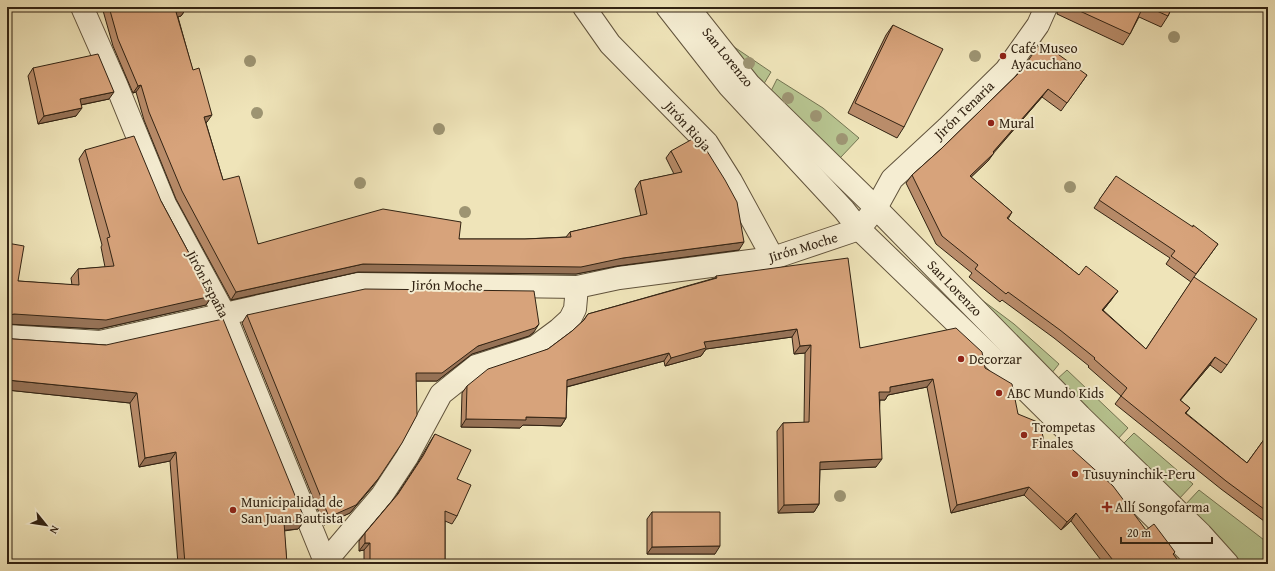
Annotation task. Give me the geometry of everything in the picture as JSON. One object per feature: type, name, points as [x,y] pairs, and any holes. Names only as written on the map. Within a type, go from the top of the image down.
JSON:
[{"type":"street","name":"Jirón España","points":[[82,7],[116,84],[165,204],[224,314],[326,563]]},
{"type":"street","name":"Jirón Rioja","points":[[584,7],[610,44],[707,143],[731,181],[773,258]]},
{"type":"street","name":"San Lorenzo","points":[[667,7],[729,86],[844,210],[859,229],[1029,393],[1201,564]]},
{"type":"street","name":"San Lorenzo","points":[[688,7],[749,84],[876,208],[1080,416],[1201,534],[1228,564]]},
{"type":"street","name":"Jirón Tenaria","points":[[876,208],[892,179],[1006,70],[1038,25],[1046,7]]},
{"type":"street","points":[[859,229],[876,208]]},
{"type":"street","name":"Jirón Moche","points":[[7,336],[100,342],[358,284],[577,287],[619,278],[773,258],[859,229]]},
{"type":"street","points":[[326,563],[382,495],[407,457],[441,394],[476,366],[536,347],[558,330],[570,319],[575,309],[577,287]]},
{"type":"green space","points":[[715,34],[771,72],[762,87]]},
{"type":"green space","points":[[777,79],[823,108],[859,138],[840,158],[770,93]]},
{"type":"green space","points":[[982,300],[1014,324],[1059,364],[1051,374],[981,301]]},
{"type":"green space","points":[[1067,370],[1128,428],[1116,441],[1056,380]]},
{"type":"green space","points":[[1134,433],[1193,484],[1178,500],[1121,446]]},
{"type":"green space","points":[[1199,490],[1268,543],[1268,556],[1261,564],[1237,564],[1184,506]]},
{"type":"building","points":[[109,7],[186,7],[186,9],[176,12],[193,70],[199,68],[212,115],[204,117],[223,180],[239,176],[258,244],[383,209],[461,222],[459,239],[571,237],[570,232],[647,214],[640,181],[682,172],[671,151],[696,137],[702,143],[737,202],[744,242],[623,258],[581,267],[363,264],[236,292],[182,191],[149,112],[141,85],[138,86],[118,39]]},
{"type":"building","points":[[1071,7],[1143,7],[1130,34]]},
{"type":"building","points":[[1148,7],[1172,7],[1168,16]]},
{"type":"building","points":[[893,25],[943,49],[904,127],[855,103]]},
{"type":"building","points":[[1041,42],[1087,75],[1067,103],[1048,89],[993,152],[994,153],[970,176],[1012,212],[1007,218],[1079,275],[1086,266],[1118,291],[1102,310],[1146,349],[1194,277],[1257,319],[1227,365],[1215,357],[1180,400],[1190,408],[1185,413],[1247,463],[1268,434],[1268,512],[1226,481],[1121,396],[1127,388],[1094,359],[1095,358],[1060,330],[1008,292],[1006,294],[975,269],[978,265],[942,236],[912,175],[941,149],[1021,71]]},
{"type":"building","points":[[98,54],[114,92],[80,99],[82,108],[44,116],[33,68]]},
{"type":"building","points":[[134,136],[161,201],[212,296],[106,320],[14,314],[7,316],[7,243],[24,246],[18,281],[79,285],[78,269],[114,266],[107,238],[110,237],[85,150]]},
{"type":"building","points":[[1116,176],[1193,227],[1193,225],[1218,244],[1196,274],[1171,256],[1175,251],[1099,200]]},
{"type":"building","points":[[848,258],[860,348],[956,328],[982,352],[985,368],[1012,384],[1018,414],[1040,423],[1045,446],[1063,441],[1113,486],[1146,530],[1154,524],[1175,552],[1173,554],[1181,564],[1116,564],[1076,513],[1067,522],[1029,487],[957,505],[933,379],[890,387],[890,392],[879,392],[882,459],[820,462],[819,504],[784,505],[783,423],[809,422],[811,345],[800,346],[797,329],[704,342],[706,348],[671,358],[669,353],[567,380],[566,418],[526,417],[526,420],[466,419],[467,386],[488,369],[548,349],[572,331],[588,314],[717,278],[716,276]]},
{"type":"building","points":[[365,289],[534,291],[539,324],[535,328],[478,346],[442,373],[416,373],[417,415],[402,443],[378,479],[356,505],[329,517],[247,315]]},
{"type":"building","points":[[223,319],[305,520],[284,522],[287,564],[185,564],[176,452],[145,458],[137,393],[7,380],[7,337],[13,339],[106,345]]},
{"type":"building","points":[[435,434],[471,450],[457,479],[471,485],[457,516],[445,511],[445,564],[370,564],[370,543],[365,543],[365,533],[398,494],[423,456]]},
{"type":"building","points":[[652,512],[720,512],[720,546],[652,547]]},
{"type":"place","name":"Café Museo Ayacuchano","points":[[1003,56]]},
{"type":"place","name":"Mural","points":[[991,123]]},
{"type":"place","name":"Decorzar","points":[[961,359]]},
{"type":"place","name":"ABC Mundo Kids","points":[[999,393]]},
{"type":"place","name":"Trompetas Finales","points":[[1024,435]]},
{"type":"place","name":"Tusuyninchik-Peru","points":[[1075,474]]},
{"type":"place","name":"Allí Songofarma","points":[[1107,507]]},
{"type":"place","name":"Municipalidad de San Juan Bautista","points":[[233,510]]}]
